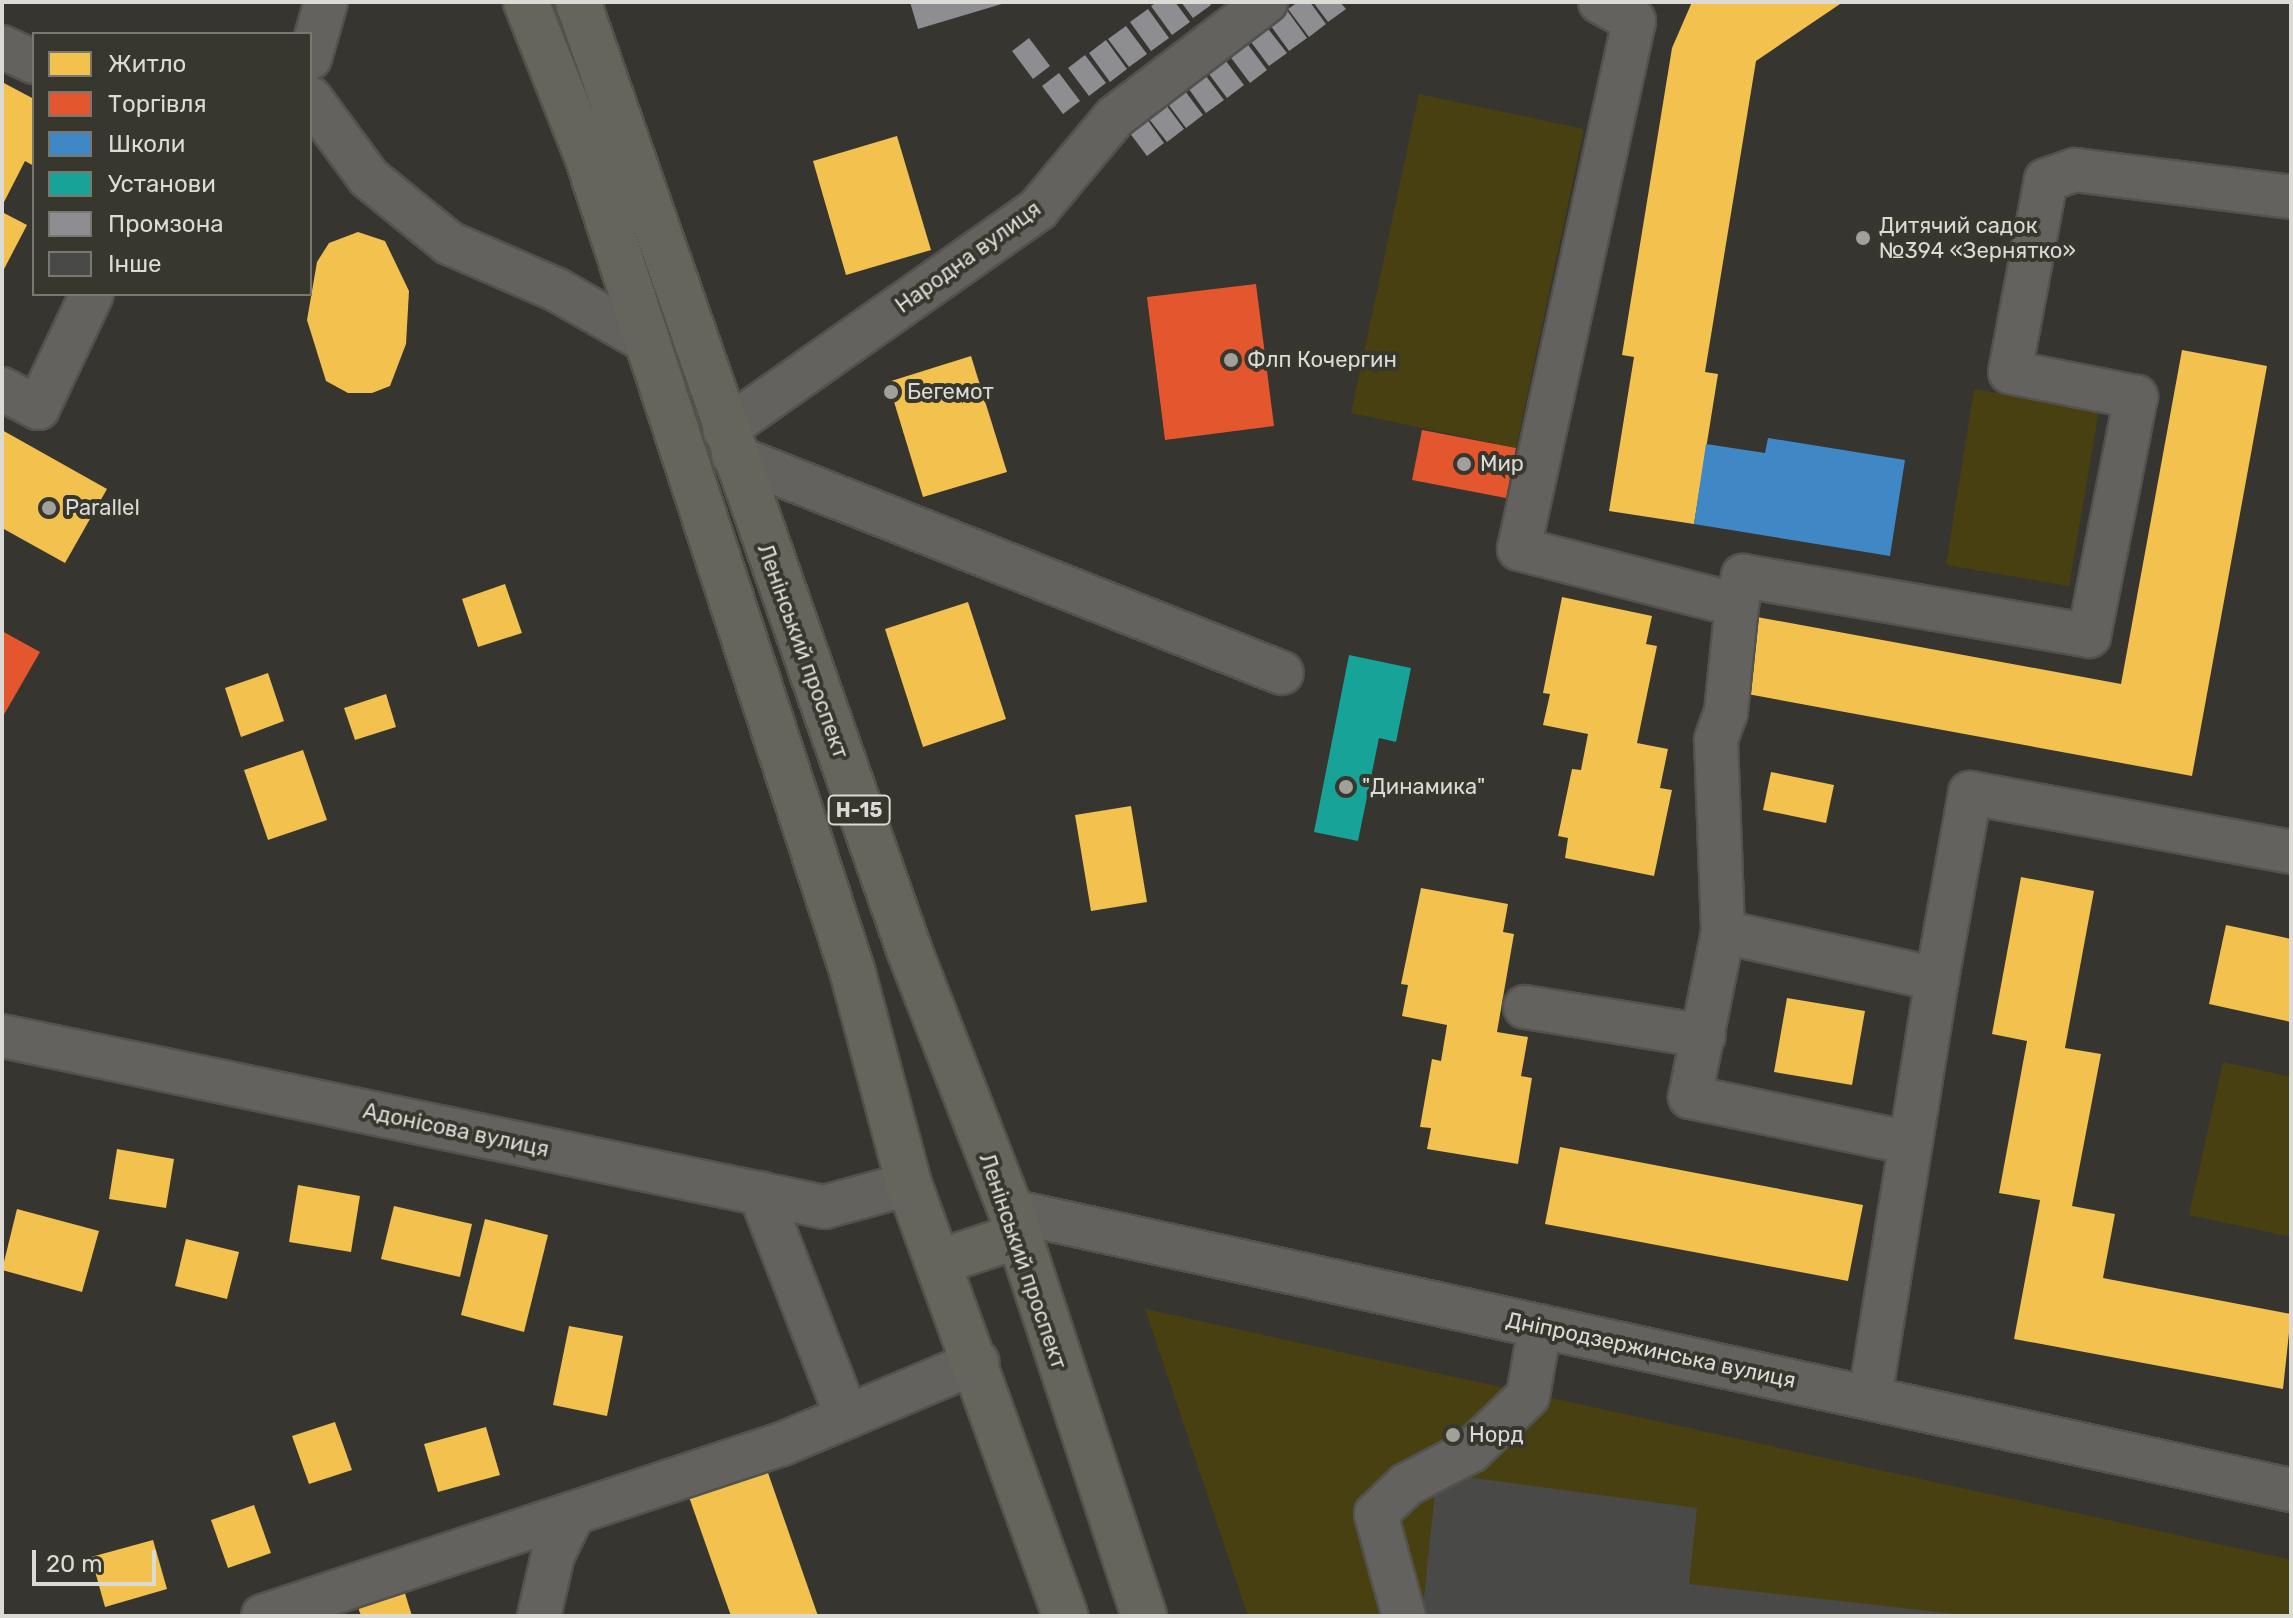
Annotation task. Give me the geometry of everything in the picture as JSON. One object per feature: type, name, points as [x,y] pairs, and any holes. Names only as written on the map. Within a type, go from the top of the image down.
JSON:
[{"type":"main road","name":"Н-15","points":[[526,2],[587,156],[852,970],[909,1184],[977,1362],[1065,1616]]},
{"type":"main road","name":"Ленінський проспект","points":[[578,2],[728,443],[910,952],[1014,1224],[1144,1616]]},
{"type":"main road","points":[[939,1262],[1014,1224]]},
{"type":"street","points":[[312,51],[326,2]]},
{"type":"street","name":"Народна вулиця","points":[[728,443],[1038,209],[1115,117],[1266,2]]},
{"type":"street","points":[[1600,2],[1634,21],[1519,549],[1737,605]]},
{"type":"street","points":[[2,47],[32,61]]},
{"type":"street","points":[[312,101],[369,178],[449,243],[557,290],[646,341]]},
{"type":"street","points":[[1910,1143],[1690,1097],[1723,932],[1716,740],[1726,712],[1743,576],[2089,636],[2136,397],[2010,372],[2046,180],[2075,170],[2291,197]]},
{"type":"street","points":[[2,389],[38,408],[91,296]]},
{"type":"street","points":[[728,443],[1282,673]]},
{"type":"street","points":[[1870,1398],[1970,793],[2291,852]]},
{"type":"street","points":[[1723,932],[1937,979]]},
{"type":"street","points":[[1525,1007],[1704,1036]]},
{"type":"street","name":"Адонісова вулиця","points":[[2,1036],[824,1207],[909,1184]]},
{"type":"street","points":[[760,1193],[847,1417]]},
{"type":"street","name":"Дніпродзержинська вулиця","points":[[1014,1224],[1540,1326],[2291,1490]]},
{"type":"street","points":[[1404,1616],[1376,1514],[1406,1485],[1471,1451],[1528,1396],[1540,1326]]},
{"type":"street","points":[[263,1616],[573,1514],[847,1417],[977,1362]]},
{"type":"street","points":[[539,1616],[553,1555],[573,1514]]},
{"type":"shaded area","points":[[1419,94],[1584,129],[1516,448],[1351,413]]},
{"type":"shaded area","points":[[1974,389],[2099,410],[2069,586],[1946,565]]},
{"type":"shaded area","points":[[2223,1062],[2291,1077],[2291,1237],[2189,1215]]},
{"type":"shaded area","name":"Норд","points":[[1145,1309],[2291,1560],[2291,1616],[1248,1616]]},
{"type":"building: Житло","points":[[1692,2],[1843,2],[1756,61],[1705,372],[1718,374],[1694,524],[1609,511],[1634,357],[1622,355],[1672,48]]},
{"type":"building: Житло","points":[[2,82],[32,98],[32,165],[25,161],[2,206]]},
{"type":"building: Житло","points":[[897,136],[931,250],[846,275],[813,161]]},
{"type":"building: Житло","points":[[2,212],[27,225],[2,273]]},
{"type":"building: Житло","points":[[358,232],[385,241],[409,291],[406,344],[390,386],[372,393],[348,393],[326,381],[307,320],[317,262],[329,243]]},
{"type":"building: Житло","points":[[2182,350],[2267,366],[2192,776],[1742,693],[1757,617],[2121,684]]},
{"type":"building: Житло","points":[[971,356],[1007,472],[923,497],[888,382]]},
{"type":"building: Житло","name":"Parallel","points":[[2,430],[107,489],[65,563],[2,528]]},
{"type":"building: Житло","points":[[505,584],[522,633],[478,647],[462,599]]},
{"type":"building: Житло","points":[[1562,597],[1652,616],[1646,644],[1657,646],[1637,743],[1668,749],[1660,788],[1672,790],[1654,876],[1565,858],[1568,838],[1558,836],[1572,769],[1581,770],[1588,734],[1543,725],[1550,694],[1543,693]]},
{"type":"building: Житло","points":[[968,602],[1006,719],[923,747],[885,629]]},
{"type":"building: Житло","points":[[268,673],[284,721],[241,737],[225,688]]},
{"type":"building: Житло","points":[[386,694],[396,727],[355,740],[344,708]]},
{"type":"building: Житло","points":[[303,750],[327,820],[268,840],[244,770]]},
{"type":"building: Житло","points":[[1771,772],[1834,785],[1826,823],[1763,810]]},
{"type":"building: Житло","points":[[1131,806],[1147,902],[1091,911],[1075,815]]},
{"type":"building: Житло","points":[[2021,877],[2094,891],[2065,1048],[2101,1054],[2072,1206],[2115,1214],[2103,1278],[2291,1314],[2283,1389],[2014,1339],[2040,1200],[1999,1193],[2027,1041],[1992,1034]]},
{"type":"building: Житло","points":[[1421,888],[1508,904],[1503,932],[1514,934],[1497,1032],[1528,1037],[1521,1076],[1532,1078],[1518,1164],[1427,1149],[1431,1128],[1420,1127],[1432,1059],[1441,1061],[1447,1025],[1402,1016],[1408,985],[1401,984]]},
{"type":"building: Житло","points":[[2226,925],[2291,939],[2291,1022],[2209,1004]]},
{"type":"building: Житло","points":[[1787,998],[1865,1011],[1852,1085],[1774,1072]]},
{"type":"building: Житло","points":[[1560,1147],[1863,1205],[1848,1281],[1545,1224]]},
{"type":"building: Житло","points":[[117,1149],[174,1159],[166,1208],[109,1199]]},
{"type":"building: Житло","points":[[298,1185],[360,1196],[351,1252],[289,1242]]},
{"type":"building: Житло","points":[[394,1206],[472,1224],[460,1277],[381,1259]]},
{"type":"building: Житло","points":[[17,1209],[99,1231],[82,1292],[2,1270]]},
{"type":"building: Житло","points":[[485,1219],[548,1235],[524,1332],[461,1315]]},
{"type":"building: Житло","points":[[186,1239],[239,1252],[227,1299],[175,1286]]},
{"type":"building: Житло","points":[[569,1326],[623,1336],[607,1416],[553,1405]]},
{"type":"building: Житло","points":[[335,1422],[352,1470],[309,1484],[292,1436]]},
{"type":"building: Житло","points":[[486,1427],[500,1475],[438,1492],[424,1444]]},
{"type":"building: Житло","points":[[767,1470],[818,1616],[731,1616],[689,1497]]},
{"type":"building: Житло","points":[[254,1505],[271,1553],[228,1568],[211,1520]]},
{"type":"building: Житло","points":[[153,1540],[167,1589],[105,1607],[91,1557]]},
{"type":"building: Житло","points":[[403,1587],[412,1616],[361,1616],[356,1601]]},
{"type":"building: Торгівля","points":[[1256,284],[1274,426],[1165,440],[1147,297]]},
{"type":"building: Торгівля","name":"Мир","points":[[1422,430],[1516,448],[1506,498],[1412,480]]},
{"type":"building: Торгівля","points":[[2,631],[40,652],[2,718]]},
{"type":"building: Школи","points":[[1768,438],[1905,460],[1890,556],[1694,524],[1706,444],[1765,453]]},
{"type":"building: Установи","name":"\"Динамика\"","points":[[1349,655],[1411,668],[1396,742],[1379,738],[1358,841],[1314,832]]},
{"type":"building: Промзона","points":[[910,2],[1005,2],[1005,3],[918,29]]},
{"type":"building: Промзона","points":[[1157,2],[1175,2],[1190,22],[1172,35],[1151,6]]},
{"type":"building: Промзона","points":[[1181,2],[1209,2],[1211,5],[1193,18]]},
{"type":"building: Промзона","points":[[1298,2],[1310,2],[1326,24],[1309,37],[1288,9]]},
{"type":"building: Промзона","points":[[1313,2],[1340,2],[1346,9],[1328,22]]},
{"type":"building: Промзона","points":[[1148,9],[1169,38],[1151,51],[1130,22]]},
{"type":"building: Промзона","points":[[1286,9],[1307,38],[1289,51],[1268,22]]},
{"type":"building: Промзона","points":[[1265,25],[1287,53],[1269,66],[1248,38]]},
{"type":"building: Промзона","points":[[1126,26],[1147,54],[1129,67],[1108,39]]},
{"type":"building: Промзона","points":[[1029,38],[1050,66],[1033,79],[1012,51]]},
{"type":"building: Промзона","points":[[1106,40],[1127,69],[1110,82],[1089,53]]},
{"type":"building: Промзона","points":[[1246,42],[1267,70],[1250,83],[1229,55]]},
{"type":"building: Промзона","points":[[1085,55],[1106,83],[1089,96],[1068,68]]},
{"type":"building: Промзона","points":[[1223,57],[1244,85],[1227,98],[1206,70]]},
{"type":"building: Промзона","points":[[1203,72],[1224,100],[1206,113],[1186,85]]},
{"type":"building: Промзона","points":[[1059,73],[1080,101],[1063,114],[1042,86]]},
{"type":"building: Промзона","points":[[1182,87],[1203,115],[1186,128],[1165,100]]},
{"type":"building: Промзона","points":[[1163,101],[1184,129],[1167,142],[1145,114]]},
{"type":"building: Промзона","points":[[1144,115],[1164,143],[1147,156],[1126,128]]},
{"type":"building: Інше","points":[[1437,1473],[1697,1508],[1689,1584],[1975,1616],[1422,1616]]},
{"type":"place","name":"Дитячий садок №394 «Зернятко»","points":[[1863,238]]},
{"type":"place","name":"Флп Кочергин","points":[[1231,360]]},
{"type":"place","name":"Бегемот","points":[[891,392]]},
{"type":"place","name":"Мир","points":[[1464,464]]},
{"type":"place","name":"Parallel","points":[[49,508]]},
{"type":"place","name":"\"Динамика\"","points":[[1346,787]]},
{"type":"place","name":"Норд","points":[[1453,1435]]}]
